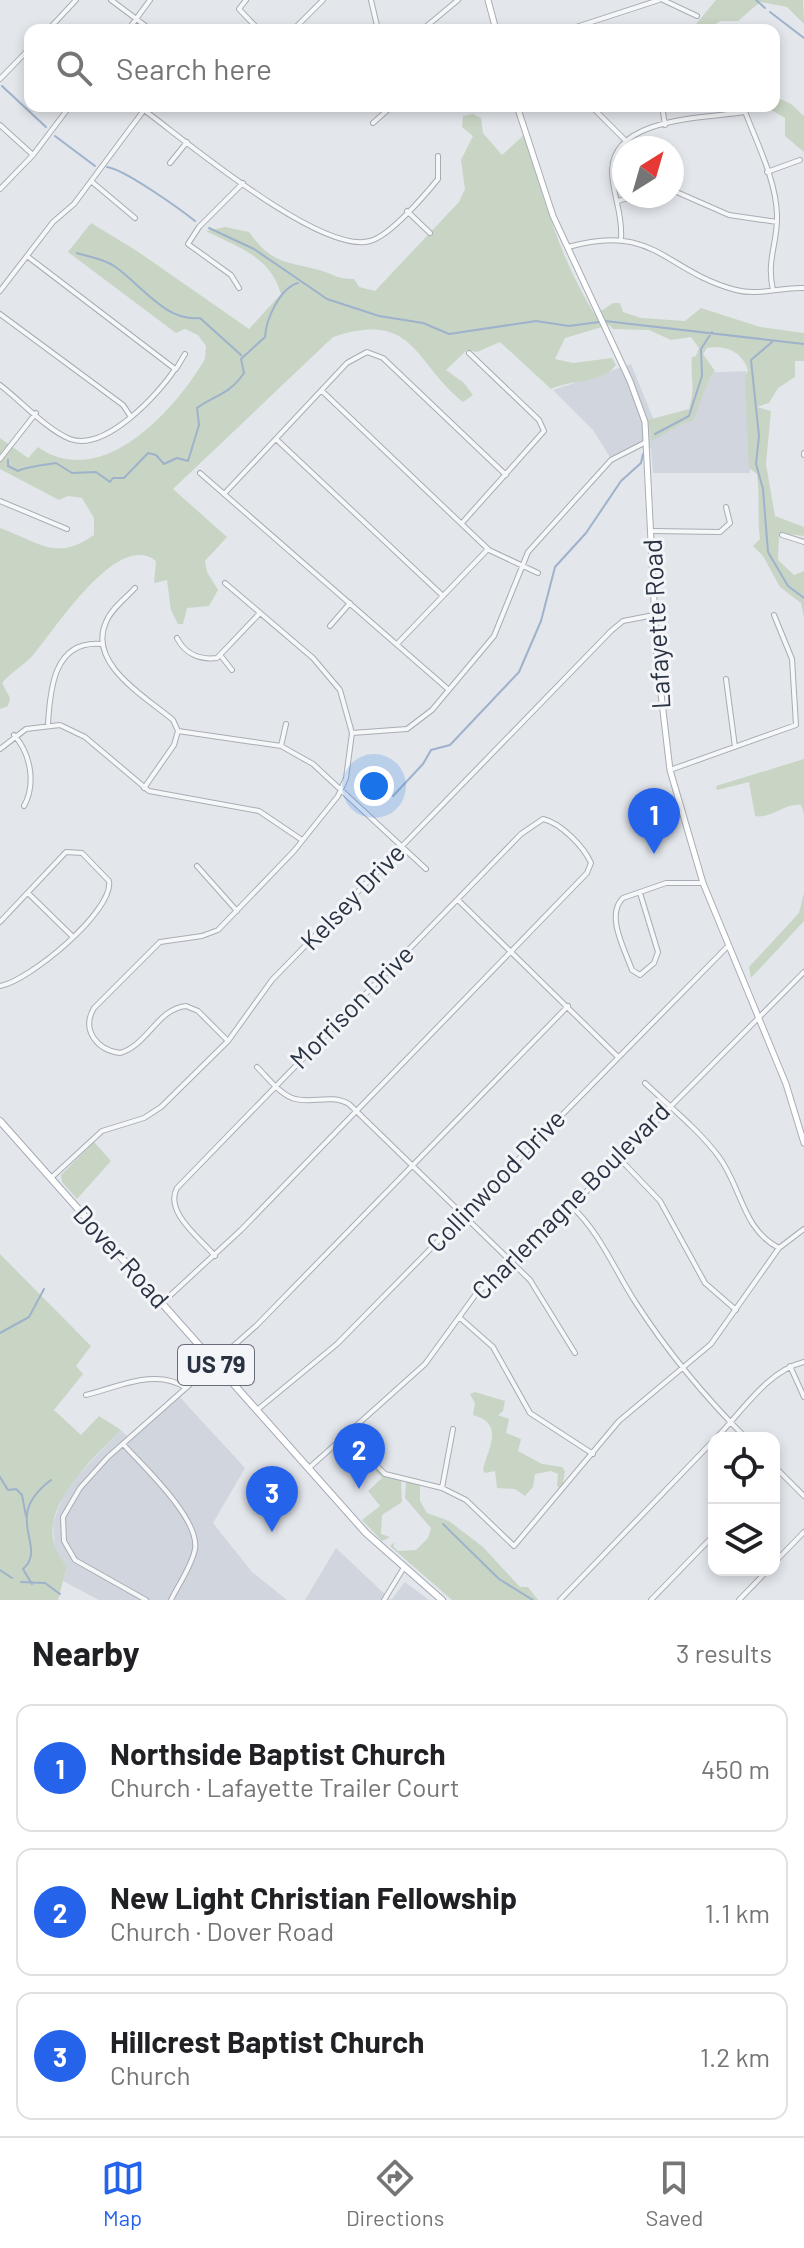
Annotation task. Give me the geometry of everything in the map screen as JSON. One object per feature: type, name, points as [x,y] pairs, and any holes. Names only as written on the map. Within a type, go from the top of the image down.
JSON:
[{"type":"main road","points":[[488,0],[494,24]]},
{"type":"main road","name":"Lafayette Road","points":[[519,112],[566,248],[638,399],[648,441],[655,615],[670,770],[703,883],[759,1015],[804,1143]]},
{"type":"main road","name":"Dover Road","points":[[0,1121],[366,1533],[403,1569],[442,1600]]},
{"type":"street","points":[[54,24],[76,0]]},
{"type":"street","points":[[111,0],[143,24]]},
{"type":"street","points":[[132,24],[150,0]]},
{"type":"street","points":[[246,0],[239,9],[253,24]]},
{"type":"street","points":[[299,24],[323,0]]},
{"type":"street","points":[[371,0],[377,24]]},
{"type":"street","points":[[429,24],[458,0]]},
{"type":"street","points":[[586,24],[661,0],[697,16]]},
{"type":"street","points":[[0,79],[24,54]]},
{"type":"street","points":[[0,189],[33,155],[65,112]]},
{"type":"street","points":[[0,291],[91,181],[142,112]]},
{"type":"street","points":[[150,112],[295,219],[352,242],[380,237],[407,211],[438,179],[438,156]]},
{"type":"street","points":[[373,123],[385,112]]},
{"type":"street","points":[[597,112],[621,136]]},
{"type":"street","points":[[663,112],[665,125]]},
{"type":"street","points":[[631,136],[641,130],[745,112],[767,172],[777,222],[769,261],[773,290]]},
{"type":"street","points":[[0,125],[33,155]]},
{"type":"street","points":[[170,163],[187,142]]},
{"type":"street","points":[[767,172],[800,160]]},
{"type":"street","points":[[91,181],[135,218]]},
{"type":"street","points":[[239,288],[231,275],[188,244],[199,227],[243,183]]},
{"type":"street","points":[[684,195],[729,215],[777,222]]},
{"type":"street","points":[[619,208],[621,238]]},
{"type":"street","points":[[407,211],[430,233]]},
{"type":"street","points":[[566,248],[599,239],[621,238],[650,247],[729,288],[746,292],[804,288]]},
{"type":"street","points":[[27,256],[175,369]]},
{"type":"street","points":[[0,314],[123,405],[131,417]]},
{"type":"street","points":[[224,494],[357,355],[375,353],[506,475]]},
{"type":"street","points":[[462,523],[541,439],[544,427],[469,353]]},
{"type":"street","points":[[0,385],[75,440],[104,433],[149,403],[185,354]]},
{"type":"street","points":[[322,391],[488,549],[538,573]]},
{"type":"street","points":[[2,456],[36,413]]},
{"type":"street","points":[[276,439],[443,596]]},
{"type":"street","points":[[352,733],[407,729],[429,712],[498,630],[521,566],[538,540],[611,460],[648,441]]},
{"type":"street","points":[[200,473],[449,690]]},
{"type":"street","points":[[0,501],[67,529]]},
{"type":"street","points":[[652,531],[720,532],[730,523],[726,507]]},
{"type":"street","points":[[782,535],[804,542]]},
{"type":"street","points":[[397,644],[488,549]]},
{"type":"street","points":[[225,583],[313,658],[336,685],[352,733],[341,789],[302,840],[218,930],[157,944],[94,1008],[88,1021],[91,1034],[101,1046],[120,1053],[134,1047],[173,1009],[193,1008],[228,1041]]},
{"type":"street","points":[[135,588],[106,622],[101,644],[110,664],[173,720],[178,731],[174,745],[144,788]]},
{"type":"street","points":[[330,626],[350,603]]},
{"type":"street","points":[[177,638],[182,648],[194,656],[208,659],[221,656],[260,613]]},
{"type":"street","name":"Kelsey Drive","points":[[51,1178],[102,1131],[156,1111],[228,1041],[272,980],[611,631],[623,621],[655,615]]},
{"type":"street","points":[[670,770],[796,725],[793,660],[774,615]]},
{"type":"street","points":[[48,724],[50,686],[62,660],[80,645],[101,644]]},
{"type":"street","points":[[221,656],[232,670]]},
{"type":"street","points":[[726,679],[735,747]]},
{"type":"street","points":[[0,749],[14,735],[48,724],[85,737],[144,788],[157,794],[259,811],[302,840]]},
{"type":"street","points":[[281,746],[286,724]]},
{"type":"street","points":[[178,731],[281,746],[309,761],[426,869]]},
{"type":"street","points":[[14,735],[29,764],[31,789],[24,806]]},
{"type":"street","name":"Morrison Drive","points":[[215,1256],[177,1213],[173,1196],[180,1184],[521,834],[543,819],[559,827],[586,853],[591,863],[580,881],[511,952]]},
{"type":"street","points":[[0,922],[70,851],[82,853],[104,873],[110,883],[109,894],[42,966],[0,986]]},
{"type":"street","points":[[197,866],[237,911]]},
{"type":"street","points":[[640,893],[658,952],[654,963],[640,975],[632,970],[614,912],[623,898],[673,881],[703,883]]},
{"type":"street","points":[[27,892],[72,936]]},
{"type":"street","points":[[458,900],[618,1057]]},
{"type":"street","name":"Collinwood Drive","points":[[257,1410],[330,1350],[729,946]]},
{"type":"street","points":[[162,1303],[215,1256],[511,952]]},
{"type":"street","name":"Charlemagne Boulevard","points":[[309,1468],[425,1364],[476,1294],[513,1263],[804,972]]},
{"type":"street","points":[[146,1600],[75,1560],[62,1531],[63,1517],[71,1500],[123,1444],[255,1327],[568,1006]]},
{"type":"street","points":[[257,1067],[275,1086],[294,1099],[341,1099],[356,1112],[513,1263],[544,1298],[575,1353]]},
{"type":"street","points":[[645,1083],[719,1157],[749,1220],[763,1239],[779,1248]]},
{"type":"street","points":[[618,1157],[660,1201],[705,1283],[736,1310]]},
{"type":"street","points":[[571,1206],[591,1226],[638,1307],[684,1368],[740,1432]]},
{"type":"street","points":[[346,1435],[380,1471],[442,1488],[478,1509],[514,1546],[625,1416],[711,1344],[779,1248],[804,1229]]},
{"type":"street","points":[[459,1317],[493,1347],[530,1413],[593,1454]]},
{"type":"street","points":[[722,1432],[769,1381],[790,1366],[804,1362]]},
{"type":"street","points":[[790,1366],[804,1397]]},
{"type":"street","points":[[86,1395],[109,1390],[131,1380],[169,1381],[186,1388]]},
{"type":"street","points":[[442,1488],[453,1429]]},
{"type":"street","points":[[123,1444],[185,1516],[193,1532],[195,1549],[171,1600]]},
{"type":"street","points":[[561,1600],[708,1446]]},
{"type":"street","points":[[780,1474],[804,1496]]},
{"type":"street","points":[[780,1557],[803,1534]]},
{"type":"street","points":[[651,1600],[708,1541]]},
{"type":"street","points":[[384,1600],[403,1569]]},
{"type":"street","points":[[739,1600],[762,1576]]},
{"type":"shaded area","points":[[631,364],[657,428],[692,412],[698,373],[746,371],[750,473],[653,473],[651,448],[638,448],[613,462],[593,430],[553,390]]},
{"type":"shaded area","points":[[176,1393],[245,1468],[213,1523],[252,1572],[287,1600],[99,1600],[63,1581],[67,1566],[55,1554],[53,1523],[66,1488],[121,1430],[127,1436]]},
{"type":"shaded area","points":[[336,1548],[391,1600],[305,1600]]},
{"type":"shaded area","points":[[405,1582],[429,1600],[391,1600]]},
{"type":"green space","points":[[716,0],[803,0],[804,24],[787,7],[760,2],[738,21],[696,24]]},
{"type":"green space","points":[[780,99],[804,116],[804,152],[785,136],[785,118],[775,112],[780,112]]},
{"type":"green space","points":[[473,114],[481,118],[483,133],[502,155],[524,135],[562,250],[595,315],[613,303],[620,303],[623,312],[641,318],[685,321],[701,308],[760,327],[804,333],[804,361],[795,361],[795,377],[778,388],[769,403],[757,407],[771,411],[766,464],[775,516],[804,527],[804,536],[779,533],[778,560],[794,575],[804,571],[804,618],[801,603],[780,587],[763,556],[753,546],[760,539],[758,482],[757,474],[749,468],[745,377],[748,370],[737,354],[726,349],[707,348],[703,354],[715,371],[710,376],[693,421],[681,424],[652,441],[648,420],[689,409],[692,357],[696,356],[699,348],[691,337],[671,340],[649,330],[613,329],[609,325],[565,338],[555,359],[573,363],[612,358],[616,365],[595,378],[551,389],[500,342],[477,352],[467,350],[446,370],[464,383],[473,395],[463,402],[446,387],[410,344],[397,335],[381,330],[360,330],[333,337],[173,489],[227,537],[205,561],[207,572],[218,590],[209,606],[187,608],[183,624],[178,624],[171,610],[167,580],[154,583],[156,561],[141,555],[124,559],[89,586],[34,654],[2,683],[10,698],[8,706],[0,709],[0,528],[47,547],[69,547],[94,535],[94,518],[82,498],[68,496],[59,500],[0,469],[0,438],[28,458],[38,447],[62,458],[87,459],[111,452],[156,421],[175,401],[205,359],[206,346],[198,335],[185,329],[176,333],[68,252],[91,223],[249,329],[281,294],[276,281],[252,255],[206,231],[225,227],[249,232],[265,250],[280,260],[354,279],[359,287],[375,291],[459,202],[465,189],[461,160],[473,136],[462,127],[463,116]]},
{"type":"green space","points":[[804,759],[804,814],[801,805],[795,805],[755,816],[749,782],[717,790],[716,786]]},
{"type":"green space","points":[[804,893],[804,921],[751,978],[749,967],[799,913]]},
{"type":"green space","points":[[94,1142],[111,1161],[77,1199],[62,1182],[61,1175]]},
{"type":"green space","points":[[0,1254],[91,1346],[76,1366],[83,1374],[54,1410],[81,1435],[99,1416],[121,1430],[79,1475],[57,1511],[53,1529],[55,1548],[67,1566],[58,1600],[0,1600]]},
{"type":"green space","points":[[475,1392],[505,1401],[503,1411],[498,1415],[509,1419],[506,1433],[521,1439],[518,1451],[542,1464],[562,1467],[565,1471],[562,1489],[557,1486],[558,1474],[551,1471],[535,1474],[533,1487],[525,1496],[515,1489],[497,1488],[495,1471],[485,1473],[483,1470],[492,1432],[483,1419],[473,1415],[475,1403],[470,1394]]},
{"type":"green space","points":[[374,1469],[401,1481],[402,1502],[382,1515],[381,1534],[390,1537],[382,1541],[362,1520],[380,1506],[368,1491],[382,1478]]},
{"type":"green space","points":[[406,1482],[420,1485],[420,1501],[427,1513],[449,1521],[483,1547],[520,1587],[528,1587],[538,1600],[452,1600],[390,1546],[395,1542],[393,1546],[398,1551],[416,1550],[428,1538],[431,1528],[405,1498]]},
{"type":"waterway","points":[[756,0],[765,8]]},
{"type":"waterway","points":[[770,12],[804,38]]},
{"type":"waterway","points":[[2,86],[24,106]]},
{"type":"waterway","points":[[30,112],[46,127]]},
{"type":"waterway","points":[[55,136],[95,166]]},
{"type":"waterway","points":[[107,167],[138,182],[195,221]]},
{"type":"waterway","points":[[209,228],[254,249],[327,299],[379,316],[423,323],[449,334],[536,321],[569,326],[599,322]]},
{"type":"waterway","points":[[77,253],[114,266],[176,314],[200,318],[241,355]]},
{"type":"waterway","points":[[8,460],[8,466],[18,471],[56,463],[72,473],[96,472],[110,482],[113,478],[124,478],[148,453],[156,455],[164,464],[177,458],[188,461],[199,425],[197,408],[227,390],[244,373],[241,359],[265,337],[275,305],[285,291],[298,283]]},
{"type":"waterway","points":[[605,321],[804,344]]},
{"type":"waterway","points":[[655,434],[689,416],[702,376],[701,349],[712,332]]},
{"type":"waterway","points":[[772,342],[751,360],[759,436],[756,464],[763,489],[768,552],[788,586],[804,598]]},
{"type":"waterway","points":[[393,796],[423,764],[431,750],[450,745],[519,672],[541,621],[555,567],[586,533],[621,481],[641,463],[643,454]]},
{"type":"waterway","points":[[0,1333],[29,1317],[44,1289]]},
{"type":"waterway","points":[[0,1477],[8,1490],[16,1489],[22,1495],[26,1516]]},
{"type":"waterway","points":[[32,1584],[23,1569],[30,1560],[31,1551],[27,1519],[29,1507],[36,1494],[51,1480]]},
{"type":"waterway","points":[[443,1524],[499,1579],[533,1600]]},
{"type":"waterway","points":[[0,1570],[12,1578]]},
{"type":"waterway","points":[[21,1582],[45,1583],[60,1594]]},
{"type":"place","name":"Northside Baptist Church","points":[[654,854]]},
{"type":"place","name":"New Light Christian Fellowship","points":[[359,1489]]},
{"type":"place","name":"Hillcrest Baptist Church","points":[[272,1532]]}]
